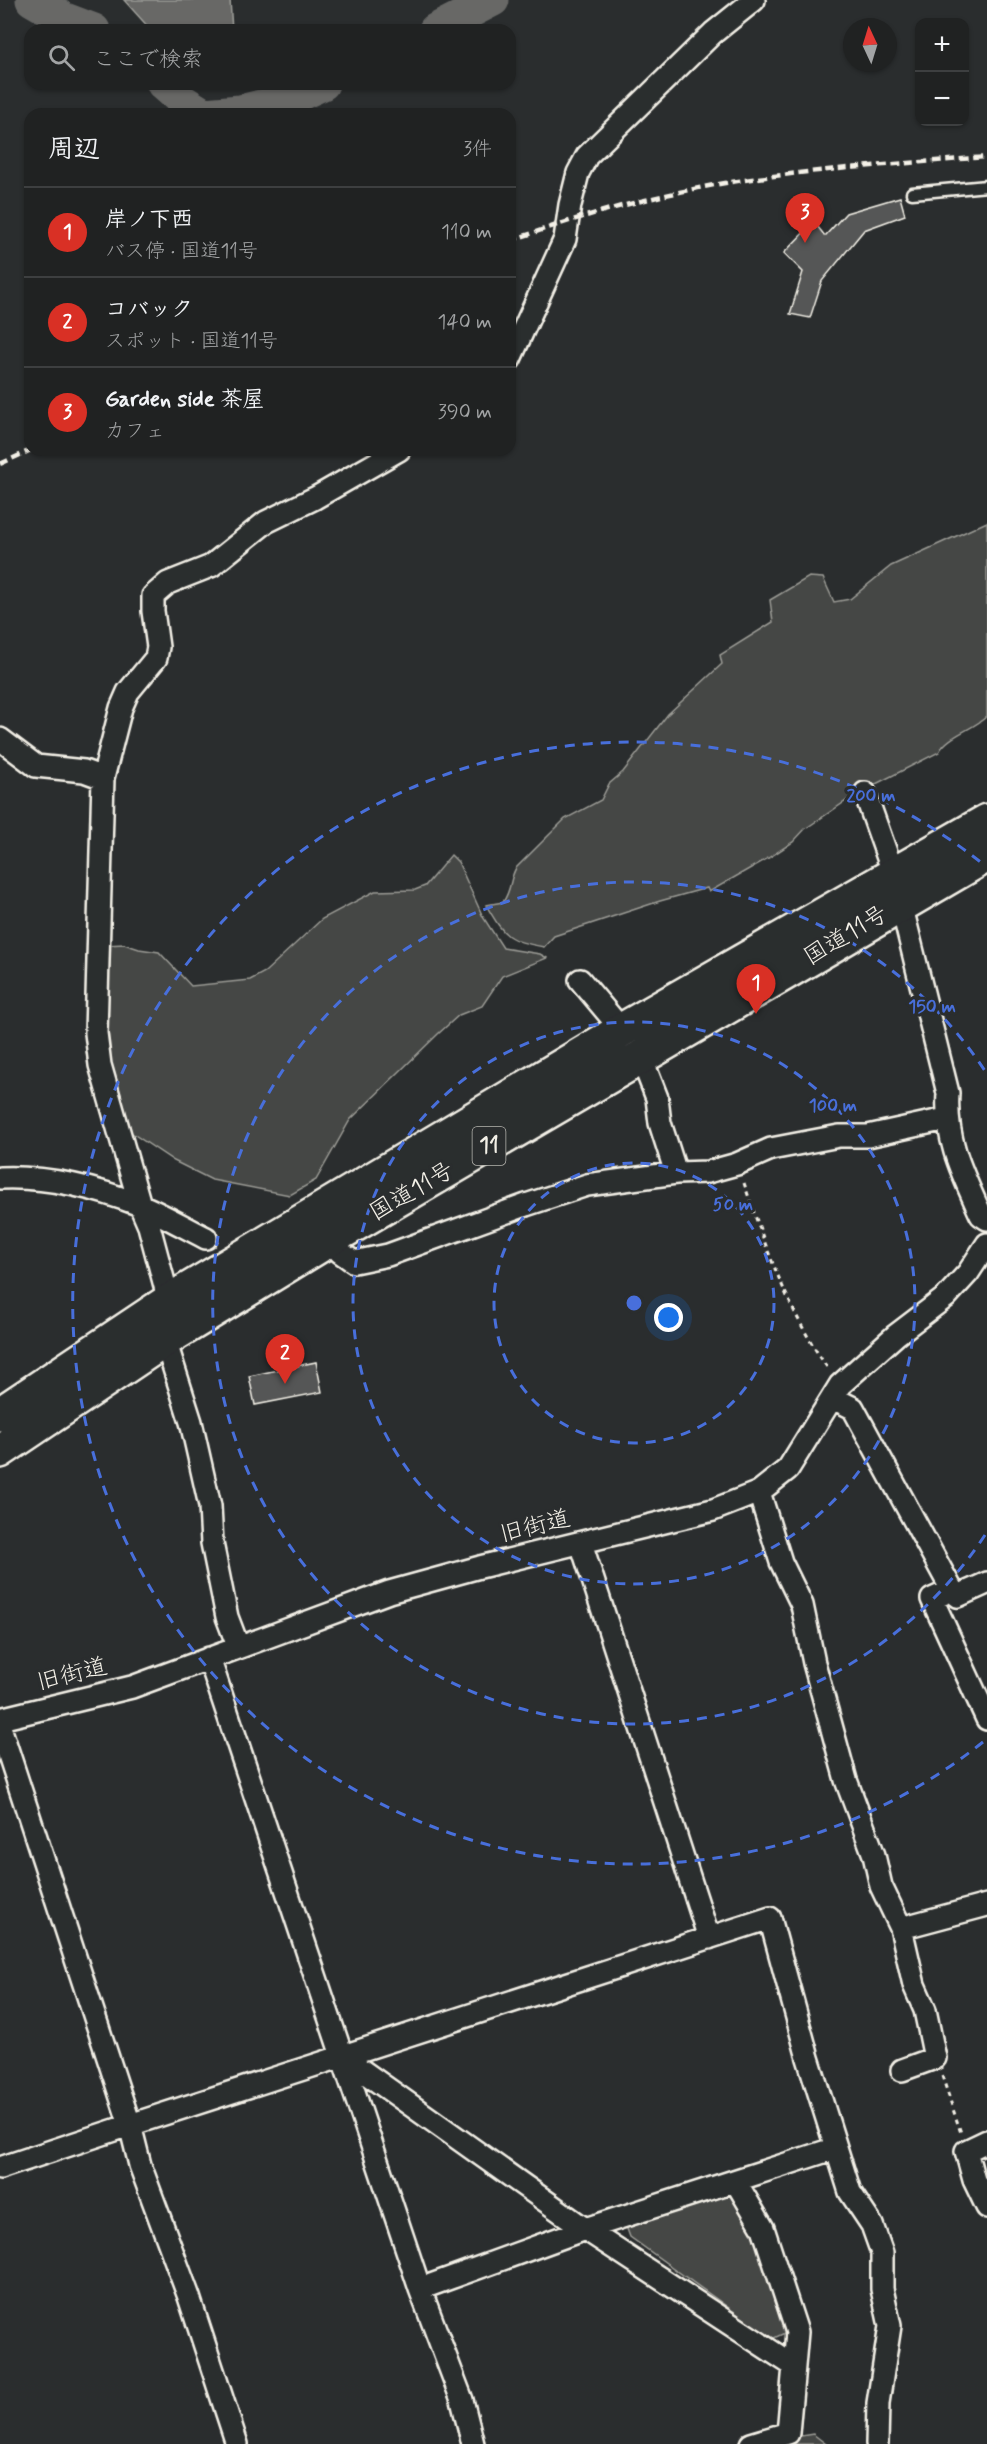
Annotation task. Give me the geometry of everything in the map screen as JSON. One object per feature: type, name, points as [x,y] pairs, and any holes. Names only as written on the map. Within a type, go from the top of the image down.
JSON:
[{"type":"highway","name":"国道11号","points":[[0,1451],[165,1340],[332,1238],[641,1057],[898,889],[987,821]]},
{"type":"highway","name":"国道11号","points":[[0,1414],[169,1301],[622,1030],[898,889],[987,855]]},
{"type":"street","points":[[516,346],[565,239],[578,173],[587,156],[713,33],[754,0]]},
{"type":"street","points":[[238,1646],[227,1617],[212,1543],[210,1506],[191,1422],[165,1340],[169,1301],[149,1226],[140,1205],[100,1065],[96,1033],[103,778],[121,708],[128,692],[156,658],[158,647],[153,596],[168,583],[211,566],[266,522],[315,498],[388,456]]},
{"type":"street","points":[[0,739],[36,766],[84,771],[103,778]]},
{"type":"street","points":[[865,793],[898,889],[948,1093],[946,1119],[959,1167],[981,1215],[987,1219]]},
{"type":"street","points":[[580,980],[622,1030]]},
{"type":"street","points":[[641,1057],[657,1098],[660,1123],[676,1173]]},
{"type":"street","points":[[332,1238],[340,1252],[354,1262],[388,1255],[526,1204],[587,1185],[676,1173],[708,1172],[737,1164],[771,1149],[839,1136],[868,1136],[946,1119]]},
{"type":"street","points":[[0,1178],[27,1176],[72,1185],[140,1205],[206,1238]]},
{"type":"street","name":"旧街道","points":[[0,1719],[132,1686],[388,1592],[713,1510],[759,1492],[788,1468],[836,1392],[896,1335],[946,1297],[968,1274],[987,1244]]},
{"type":"street","points":[[836,1392],[853,1408],[952,1590],[958,1596],[987,1583]]},
{"type":"street","points":[[759,1492],[781,1562],[802,1605],[814,1662],[846,1780],[874,1855],[881,1886],[901,1928],[914,1985],[925,2010],[935,2058],[902,2070]]},
{"type":"street","points":[[581,1543],[709,1938]]},
{"type":"street","points":[[952,1590],[932,1599],[987,1719]]},
{"type":"street","points":[[209,1658],[420,2289],[462,2400],[473,2444]]},
{"type":"street","points":[[0,1727],[130,2125],[140,2165],[189,2297],[237,2444]]},
{"type":"street","points":[[901,1928],[987,1905]]},
{"type":"street","points":[[0,2168],[770,1918],[808,2058],[850,2192],[872,2225],[882,2253],[882,2289],[890,2326],[878,2403],[877,2444]]},
{"type":"street","points":[[343,2057],[585,2229],[794,2366]]},
{"type":"street","points":[[987,2141],[966,2151],[974,2180],[987,2207]]},
{"type":"street","points":[[420,2289],[585,2229],[836,2148]]},
{"type":"street","points":[[736,2182],[763,2228],[797,2332],[788,2433],[753,2444]]},
{"type":"lane","points":[[912,193],[987,186]]},
{"type":"path","points":[[737,1164],[772,1266],[836,1392]]},
{"type":"path","points":[[935,2058],[949,2092],[966,2151]]},
{"type":"shaded area","points":[[124,0],[230,0],[232,24],[146,24]]},
{"type":"shaded area","points":[[987,522],[987,716],[948,741],[939,752],[858,793],[805,829],[793,842],[709,892],[707,888],[660,901],[554,936],[544,947],[514,939],[503,931],[486,905],[503,902],[516,868],[565,819],[601,800],[609,784],[623,772],[668,714],[722,664],[720,655],[773,622],[770,600],[809,577],[823,578],[834,602],[850,599],[891,566]]},
{"type":"shaded area","points":[[451,855],[458,862],[483,917],[503,948],[540,954],[547,958],[502,976],[482,1006],[459,1015],[438,1034],[350,1120],[316,1180],[290,1195],[212,1180],[174,1161],[129,1131],[104,1042],[106,945],[124,944],[159,952],[191,986],[250,980],[265,972],[322,919],[375,891],[415,890],[425,886]]},
{"type":"shaded area","points":[[731,2192],[754,2227],[789,2331],[772,2339],[630,2237],[626,2226]]},
{"type":"shaded area","points":[[813,2434],[826,2444],[783,2444],[795,2437]]},
{"type":"building","points":[[900,197],[905,215],[864,230],[822,281],[810,318],[790,314],[803,272],[784,253],[814,222],[825,236],[846,213]]},
{"type":"building","points":[[316,1362],[322,1392],[255,1405],[249,1376]]},
{"type":"waterway","points":[[32,0],[78,24]]},
{"type":"waterway","points":[[447,24],[493,0]]},
{"type":"waterway","points":[[170,90],[194,108]]},
{"type":"waterway","points":[[252,108],[290,99],[310,90]]},
{"type":"railway","points":[[516,239],[616,207],[725,183],[823,170],[987,157]]},
{"type":"railway","points":[[0,464],[24,453]]},
{"type":"place","name":"Garden side 茶屋","points":[[805,243]]},
{"type":"place","name":"岸ノ下西","points":[[756,1014]]},
{"type":"place","name":"コバック","points":[[285,1384]]}]
